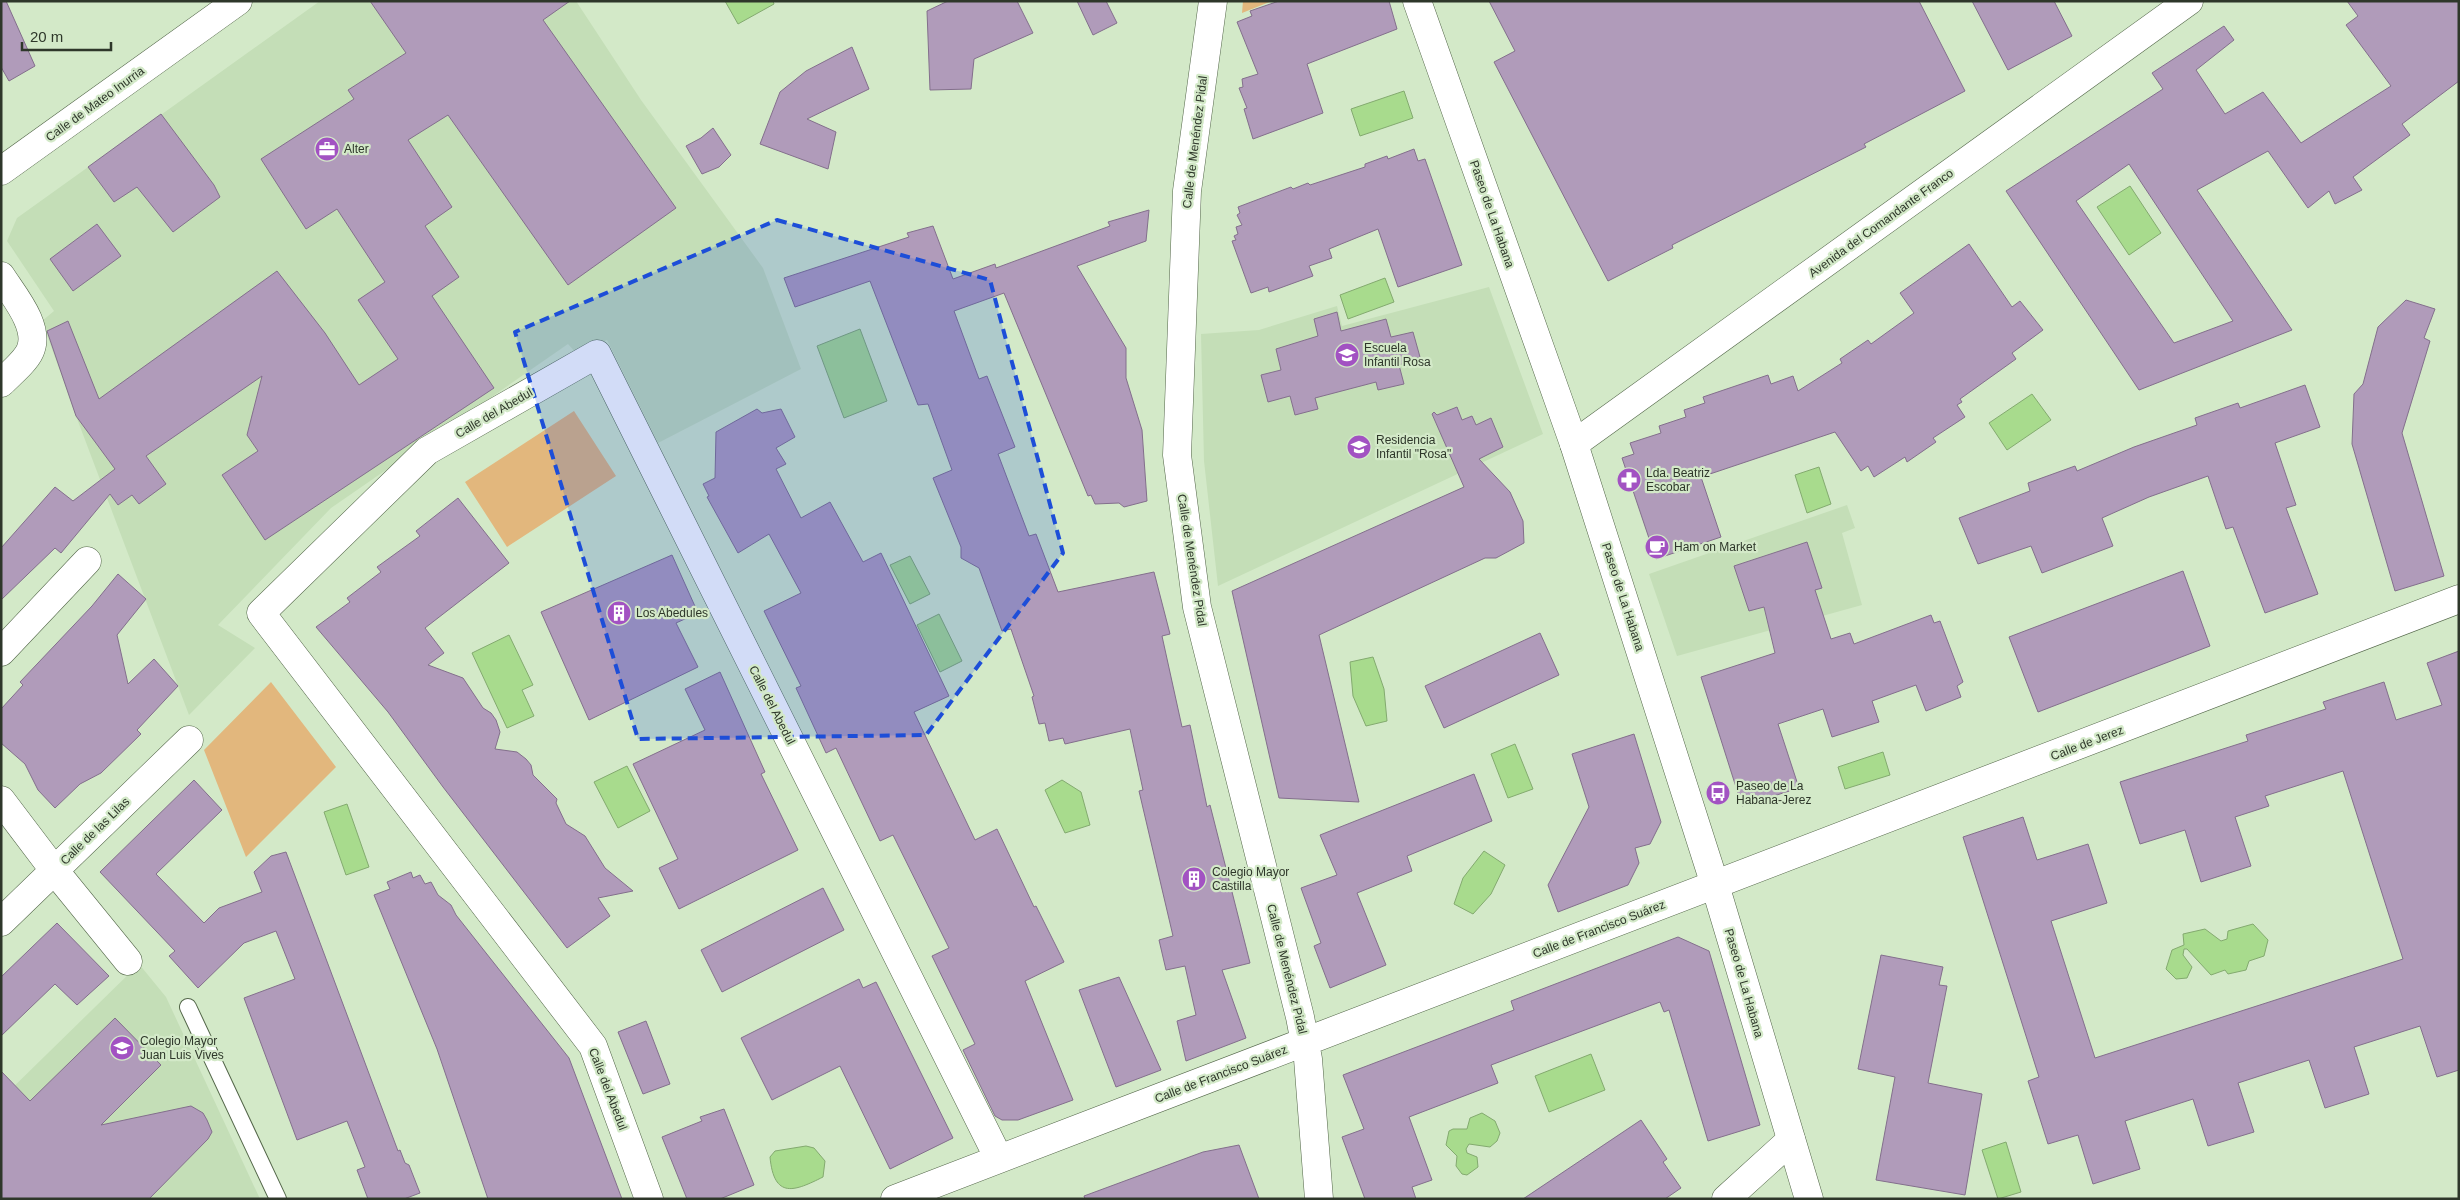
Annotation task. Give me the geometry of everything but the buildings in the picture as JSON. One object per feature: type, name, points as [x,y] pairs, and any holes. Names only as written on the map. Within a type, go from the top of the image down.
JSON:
[{"type":"street","name":"Calle de Mateo Inurria","points":[[1,171],[238,1]]},
{"type":"street","name":"Calle de Menéndez Pidal","points":[[1213,1],[1187,191],[1177,455],[1197,607],[1305,1042],[1308,1058],[1319,1199]]},
{"type":"street","name":"Paseo de La Habana","points":[[1417,1],[1574,444],[1716,885],[1809,1199]]},
{"type":"street","name":"Avenida del Comandante Franco","points":[[1574,444],[2189,1]]},
{"type":"street","points":[[1,276],[30,324],[32,339],[30,352],[1,383]]},
{"type":"street","name":"Calle del Abedul","points":[[649,1199],[593,1046],[261,613],[427,452],[597,354],[999,1159]]},
{"type":"street","points":[[1,652],[87,562]]},
{"type":"street","name":"Calle de Jerez","points":[[1716,885],[2459,599]]},
{"type":"street","name":"Calle de las Lilas","points":[[1,922],[189,740]]},
{"type":"street","points":[[1,800],[128,962]]},
{"type":"street","name":"Calle de Francisco Suárez","points":[[895,1199],[1716,885]]},
{"type":"street","points":[[1726,1199],[1791,1140]]},
{"type":"lane","points":[[188,1007],[278,1199]]},
{"type":"highlighted area","points":[[777,220],[990,280],[1063,553],[926,735],[638,739],[515,332]]},
{"type":"shaded area","points":[[320,1],[576,1],[641,100],[763,268],[801,369],[658,443],[607,340],[577,354],[568,344],[331,508],[218,625],[255,648],[189,715],[42,321],[54,311],[7,241],[17,218]]},
{"type":"shaded area","points":[[725,1],[773,1],[774,4],[738,24]]},
{"type":"shaded area","points":[[1243,1],[1272,1],[1242,13]]},
{"type":"shaded area","points":[[1404,91],[1413,118],[1360,136],[1351,109]]},
{"type":"shaded area","points":[[2130,186],[2161,233],[2129,255],[2097,207]]},
{"type":"shaded area","points":[[1385,278],[1394,302],[1348,319],[1340,295]]},
{"type":"shaded area","name":"Residencia Infantil \"Rosa\"","points":[[1489,287],[1543,434],[1218,586],[1204,461],[1201,334],[1259,330],[1337,306],[1342,326]]},
{"type":"shaded area","points":[[860,329],[887,401],[844,418],[817,346]]},
{"type":"shaded area","points":[[2032,394],[2051,420],[2007,450],[1989,423]]},
{"type":"shaded area","points":[[574,411],[616,476],[507,547],[465,482]]},
{"type":"shaded area","points":[[1819,467],[1831,504],[1807,513],[1795,475]]},
{"type":"shaded area","points":[[1847,505],[1855,528],[1842,533],[1862,605],[1677,656],[1649,574]]},
{"type":"shaded area","points":[[910,556],[930,594],[910,604],[890,565]]},
{"type":"shaded area","points":[[939,614],[962,661],[940,672],[917,625]]},
{"type":"shaded area","points":[[509,635],[533,685],[522,690],[534,716],[507,728],[472,653]]},
{"type":"shaded area","points":[[1373,657],[1384,689],[1387,721],[1366,726],[1353,696],[1350,662]]},
{"type":"shaded area","points":[[271,682],[336,767],[246,857],[204,750]]},
{"type":"shaded area","points":[[1515,744],[1533,789],[1508,798],[1491,754]]},
{"type":"shaded area","points":[[1883,752],[1890,775],[1845,789],[1838,767]]},
{"type":"shaded area","points":[[627,766],[650,811],[618,828],[594,782]]},
{"type":"shaded area","points":[[1062,780],[1081,792],[1090,825],[1065,833],[1045,790]]},
{"type":"shaded area","points":[[347,804],[369,867],[346,875],[324,812]]},
{"type":"shaded area","points":[[1484,851],[1505,865],[1491,894],[1473,914],[1454,904],[1463,878]]},
{"type":"shaded area","points":[[2253,924],[2268,940],[2264,956],[2249,961],[2246,970],[2228,974],[2225,970],[2211,975],[2187,949],[2184,949],[2183,955],[2192,967],[2187,978],[2176,979],[2166,969],[2172,950],[2184,945],[2183,934],[2205,929],[2221,941],[2227,939],[2228,931]]},
{"type":"shaded area","name":"Colegio Mayor Juan Luis Vives","points":[[139,964],[166,997],[260,1199],[1,1199],[1,1099]]},
{"type":"shaded area","points":[[1591,1054],[1605,1090],[1549,1112],[1535,1076]]},
{"type":"shaded area","points":[[1482,1113],[1495,1121],[1500,1133],[1497,1141],[1490,1147],[1469,1144],[1466,1149],[1467,1153],[1477,1157],[1478,1167],[1467,1175],[1462,1174],[1456,1166],[1457,1156],[1446,1145],[1449,1131],[1453,1129],[1467,1129],[1470,1118]]},
{"type":"shaded area","points":[[2006,1142],[2021,1192],[1998,1199],[1982,1150]]},
{"type":"shaded area","points":[[806,1146],[814,1148],[825,1161],[823,1177],[795,1188],[781,1186],[772,1171],[770,1157],[775,1151]]},
{"type":"place","name":"Alter","points":[[327,149]]},
{"type":"place","name":"Escuela Infantil Rosa","points":[[1347,355]]},
{"type":"place","name":"Residencia Infantil \"Rosa\"","points":[[1359,447]]},
{"type":"place","name":"Lda. Beatriz Escobar","points":[[1629,480]]},
{"type":"place","name":"Ham on Market","points":[[1657,547]]},
{"type":"place","name":"Los Abedules","points":[[619,613]]},
{"type":"place","name":"Paseo de La Habana-Jerez","points":[[1718,793]]},
{"type":"place","name":"Colegio Mayor Castilla","points":[[1194,879]]},
{"type":"place","name":"Colegio Mayor Juan Luis Vives","points":[[122,1048]]}]
